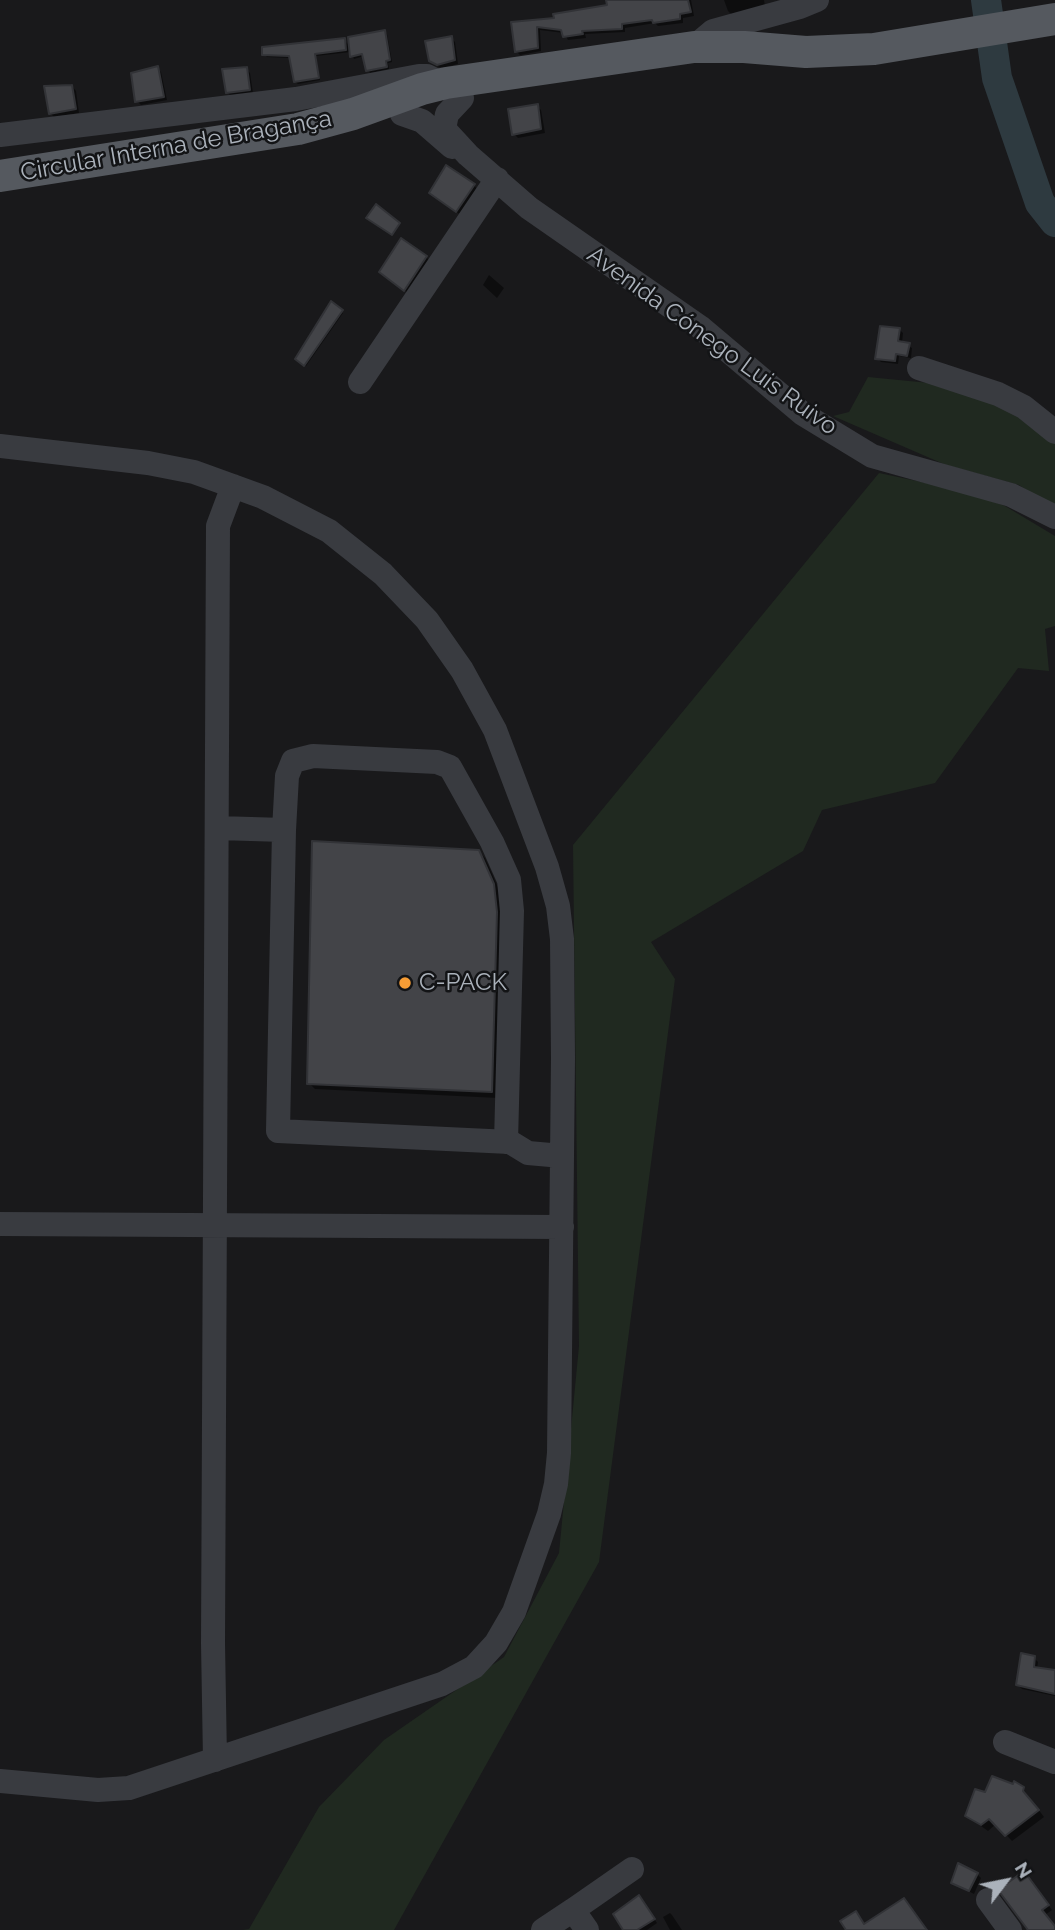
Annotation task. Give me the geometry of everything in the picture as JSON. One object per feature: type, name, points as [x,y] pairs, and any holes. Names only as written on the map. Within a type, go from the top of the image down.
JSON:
[{"type":"main road","name":"Circular Interna de Bragança","points":[[0,176],[298,130],[422,89],[451,91],[688,61],[739,58],[841,64],[1055,19]]},
{"type":"main road","name":"Circular Interna de Bragança","points":[[0,190],[318,141],[402,114],[451,91],[694,47],[744,47],[806,52],[862,51],[908,49],[1055,32]]},
{"type":"street","points":[[694,47],[713,31],[817,0]]},
{"type":"street","points":[[0,135],[296,99],[427,76],[451,91],[444,129],[468,155]]},
{"type":"street","points":[[402,114],[416,117],[449,146],[468,155]]},
{"type":"street","name":"Avenida Cónego Luis Ruivo","points":[[468,155],[528,208],[700,327],[803,414],[872,456],[1011,495],[1055,517]]},
{"type":"street","points":[[360,382],[497,179]]},
{"type":"street","points":[[919,368],[998,394],[1024,407],[1055,432]]},
{"type":"street","points":[[0,446],[148,463],[194,472],[263,497],[329,531],[383,574],[427,620],[462,670],[495,730],[547,867],[558,906],[562,939],[559,1453],[549,1514],[514,1612],[496,1643],[474,1667],[442,1684],[129,1788],[98,1790],[0,1781]]},
{"type":"street","points":[[215,1760],[213,1643],[218,526],[233,486]]},
{"type":"street","points":[[506,1142],[512,911],[509,880],[492,842],[450,767],[437,762],[313,756],[293,761],[287,776],[284,830],[278,1131],[506,1142],[528,1153],[562,1156]]},
{"type":"street","points":[[218,828],[284,830]]},
{"type":"street","points":[[0,1224],[562,1227]]},
{"type":"street","points":[[1005,1742],[1055,1762]]},
{"type":"street","points":[[543,1930],[632,1869]]},
{"type":"street","points":[[988,1900],[1010,1930]]},
{"type":"street","points":[[573,1910],[587,1930]]},
{"type":"shaded area","points":[[868,377],[970,387],[1055,438],[1055,509],[1019,485],[946,465],[833,416],[849,412]]},
{"type":"shaded area","points":[[879,473],[969,492],[1005,506],[1055,536],[1055,626],[1045,629],[1049,671],[1018,668],[935,783],[822,810],[803,851],[651,942],[675,979],[599,1562],[394,1930],[243,1930],[249,1929],[319,1807],[384,1740],[504,1657],[559,1553],[579,1346],[573,845]]},
{"type":"building","points":[[606,0],[688,0],[691,12],[680,14],[680,19],[622,24],[622,29],[582,31],[583,34],[563,37],[561,30],[537,27],[538,48],[515,52],[511,22],[554,18],[553,14],[607,5]]},
{"type":"building","points":[[385,30],[390,60],[386,61],[387,67],[366,71],[362,54],[350,57],[348,37]]},
{"type":"building","points":[[452,36],[455,60],[437,65],[429,61],[425,41]]},
{"type":"building","points":[[345,38],[346,50],[315,54],[319,78],[294,82],[289,56],[262,55],[262,47]]},
{"type":"building","points":[[158,66],[164,97],[135,102],[131,73]]},
{"type":"building","points":[[247,67],[250,90],[226,93],[222,69]]},
{"type":"building","points":[[72,85],[76,109],[49,114],[44,86]]},
{"type":"building","points":[[538,104],[541,129],[512,135],[508,109]]},
{"type":"building","points":[[446,165],[475,184],[456,212],[429,193]]},
{"type":"building","points":[[376,204],[400,223],[392,235],[366,218]]},
{"type":"building","points":[[401,238],[427,256],[404,291],[379,272]]},
{"type":"building","points":[[331,301],[343,310],[304,366],[295,359]]},
{"type":"building","points":[[880,326],[900,328],[898,341],[910,343],[907,356],[896,354],[895,361],[875,359]]},
{"type":"building","name":"C-PACK","points":[[312,841],[479,850],[494,884],[497,912],[492,1092],[307,1084]]},
{"type":"building","points":[[1021,1653],[1035,1656],[1034,1667],[1055,1670],[1055,1694],[1016,1685]]},
{"type":"building","points":[[992,1776],[1013,1784],[1014,1781],[1024,1787],[1023,1791],[1039,1810],[1005,1836],[989,1819],[981,1825],[965,1816],[975,1789],[985,1792]]},
{"type":"building","points":[[958,1863],[978,1873],[969,1891],[951,1883]]},
{"type":"building","points":[[1024,1871],[1049,1905],[1042,1910],[1055,1926],[1055,1930],[1028,1930],[998,1890]]},
{"type":"building","points":[[639,1895],[655,1919],[637,1930],[623,1930],[613,1914]]},
{"type":"building","points":[[904,1898],[927,1930],[846,1930],[840,1921],[856,1911],[864,1924]]},
{"type":"waterway","points":[[986,0],[997,78],[1040,203],[1055,222]]},
{"type":"place","name":"C-PACK","points":[[405,983]]}]
